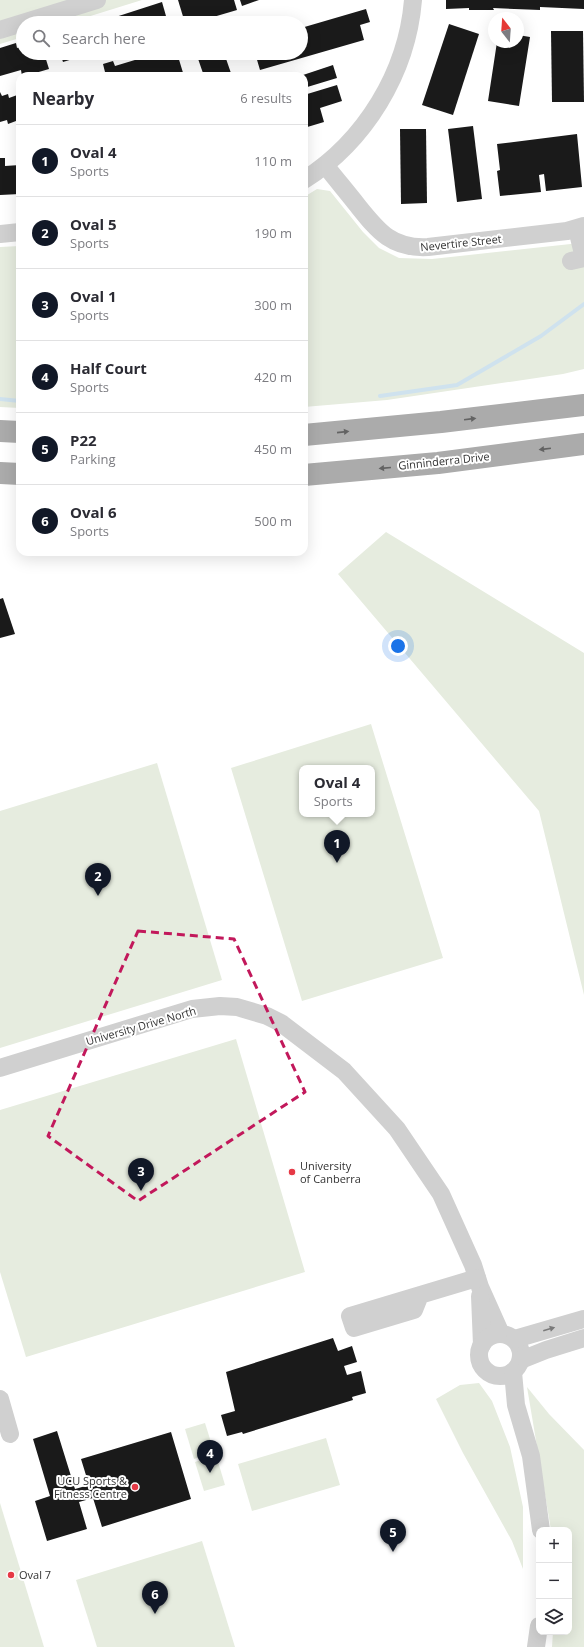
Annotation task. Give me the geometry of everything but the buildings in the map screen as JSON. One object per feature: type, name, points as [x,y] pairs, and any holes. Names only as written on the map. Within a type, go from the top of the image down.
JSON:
[{"type":"main road","points":[[308,435],[441,422],[582,404]]},
{"type":"main road","points":[[0,430],[16,432]]},
{"type":"main road","name":"Ginninderra Drive","points":[[308,475],[438,463],[584,444]]},
{"type":"main road","points":[[0,473],[16,474]]},
{"type":"street","points":[[45,16],[97,0]]},
{"type":"street","points":[[308,177],[325,165],[352,140],[371,115],[384,94],[400,60],[413,0]]},
{"type":"street","points":[[0,30],[16,25]]},
{"type":"street","name":"Nevertire Street","points":[[325,165],[380,232],[394,241],[410,247],[428,247],[580,227]]},
{"type":"street","points":[[571,260],[584,258],[580,227]]},
{"type":"street","points":[[0,234],[16,232]]},
{"type":"street","name":"University Drive North","points":[[0,1068],[192,1009],[220,1006],[237,1007],[267,1016],[281,1023],[344,1071],[397,1128],[441,1194],[473,1265],[479,1283],[508,1337]]},
{"type":"street","points":[[420,1295],[479,1283]]},
{"type":"street","name":"University Drive North","points":[[479,1283],[482,1345]]},
{"type":"street","points":[[584,1319],[508,1337],[488,1338],[482,1345],[479,1356],[483,1367],[487,1371],[511,1369],[546,1350],[584,1338]]},
{"type":"street","points":[[508,1337],[521,1349],[511,1369],[516,1405],[531,1456],[541,1527]]},
{"type":"street","points":[[0,1399],[10,1434]]},
{"type":"street","points":[[536,1647],[538,1635]]},
{"type":"highlighted area","points":[[138,931],[234,939],[305,1092],[138,1201],[48,1136]]},
{"type":"shaded area","points":[[0,0],[142,0],[91,16],[16,16],[16,39],[0,44]]},
{"type":"shaded area","points":[[317,189],[330,191],[363,232],[379,248],[399,258],[432,259],[580,243],[584,241],[584,369],[563,374],[387,400],[308,407],[308,195]]},
{"type":"shaded area","points":[[16,246],[16,408],[0,407],[0,247]]},
{"type":"shaded area","points":[[386,532],[584,653],[584,995],[539,811],[338,574]]},
{"type":"shaded area","points":[[371,724],[443,958],[302,1001],[231,768]]},
{"type":"shaded area","points":[[157,763],[222,980],[0,1048],[0,811]]},
{"type":"shaded area","points":[[236,1039],[305,1272],[26,1357],[0,1272],[0,1110]]},
{"type":"shaded area","points":[[479,1383],[492,1401],[510,1447],[523,1507],[523,1569],[512,1541],[463,1453],[436,1399],[460,1385]]},
{"type":"shaded area","points":[[527,1387],[549,1414],[584,1450],[584,1647],[552,1647],[553,1635],[572,1635],[572,1527],[550,1527]]},
{"type":"shaded area","points":[[205,1423],[214,1452],[194,1459],[185,1429]]},
{"type":"shaded area","points":[[326,1438],[340,1485],[252,1511],[238,1464]]},
{"type":"shaded area","points":[[216,1455],[225,1485],[204,1491],[195,1462]]},
{"type":"shaded area","name":"Oval 7","points":[[0,1503],[44,1647],[0,1647]]},
{"type":"shaded area","points":[[202,1541],[235,1647],[97,1647],[76,1580]]},
{"type":"waterway","points":[[380,396],[457,385],[541,336],[584,304]]},
{"type":"waterway","points":[[0,399],[16,401]]},
{"type":"place","name":"Oval 4","points":[[337,863]]},
{"type":"place","name":"Oval 5","points":[[98,896]]},
{"type":"place","name":"University of Canberra","points":[[292,1172]]},
{"type":"place","name":"Oval 1","points":[[141,1191]]},
{"type":"place","name":"Half Court","points":[[210,1473]]},
{"type":"place","name":"UCU Sports & Fitness Centre","points":[[135,1487]]},
{"type":"place","name":"P22","points":[[393,1552]]},
{"type":"place","name":"Oval 7","points":[[11,1575]]},
{"type":"place","name":"Oval 6","points":[[155,1614]]}]
